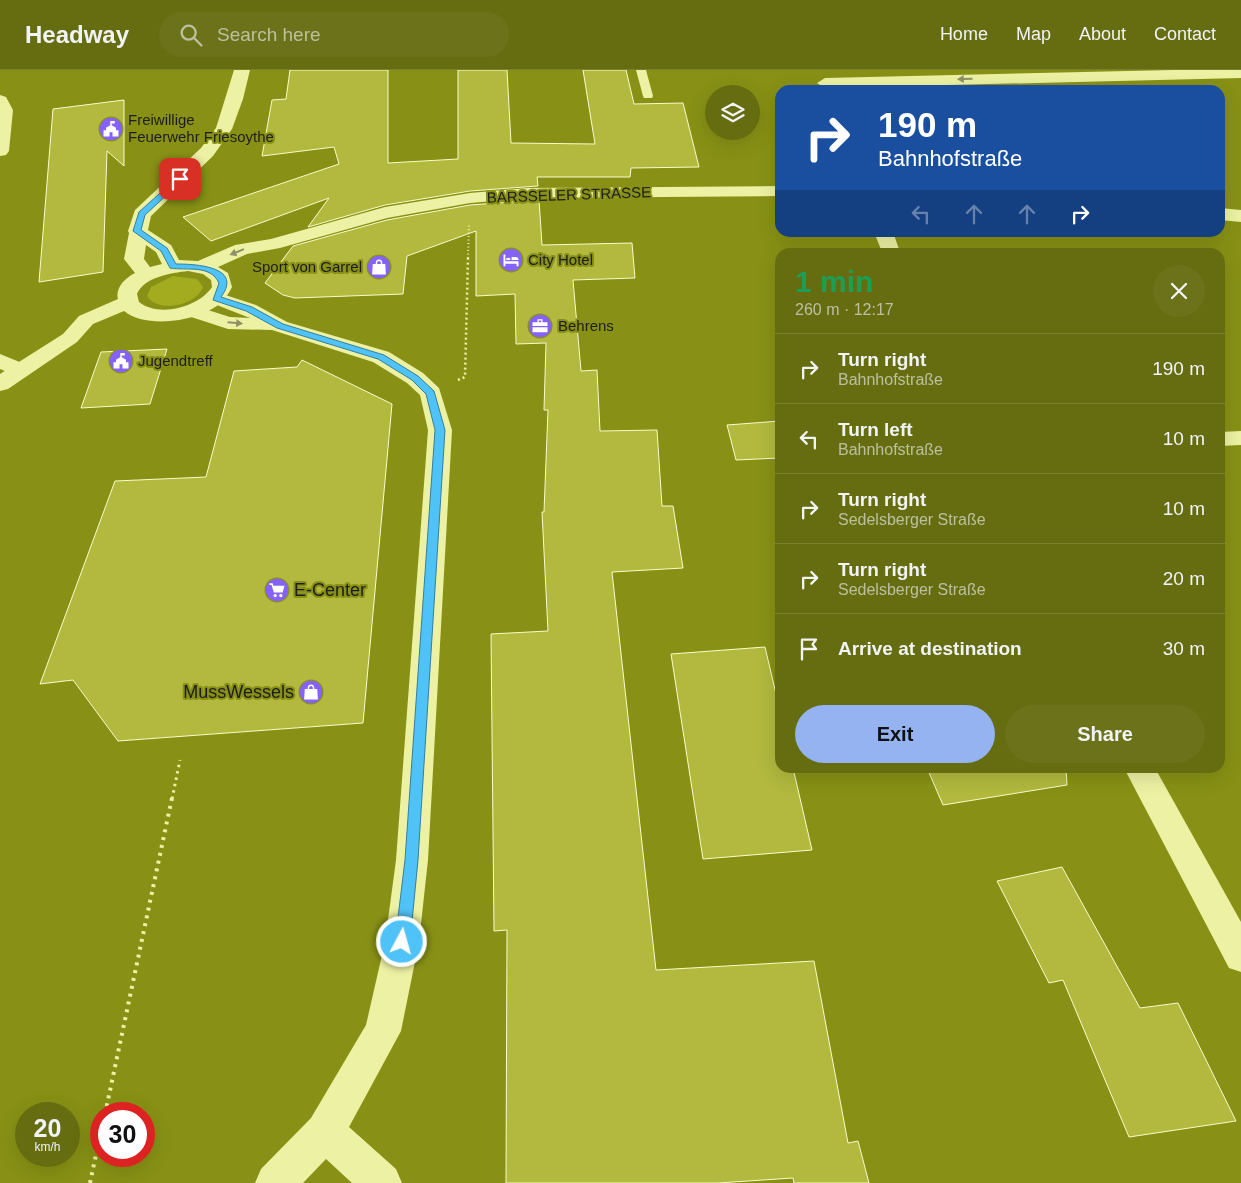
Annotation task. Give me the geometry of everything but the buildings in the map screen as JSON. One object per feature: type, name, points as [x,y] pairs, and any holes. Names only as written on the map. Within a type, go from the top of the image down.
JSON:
[{"type":"street","points":[[146,275],[134,259],[137,231],[142,214],[207,152],[224,129],[236,99],[242,70]]},
{"type":"street","points":[[824,81],[1241,73]]},
{"type":"street","points":[[0,100],[5,110],[0,151]]},
{"type":"street","name":"BARSSELER STRASSE","points":[[211,272],[256,259],[274,244],[385,213],[470,198],[528,193],[775,191]]},
{"type":"street","points":[[1225,214],[1241,216]]},
{"type":"street","points":[[137,231],[164,249],[173,266]]},
{"type":"street","points":[[0,384],[9,365],[70,338],[99,331],[136,308],[176,315],[206,306],[222,290],[223,283],[211,272],[173,266],[146,275],[130,288],[127,296],[136,308]]},
{"type":"street","points":[[216,298],[249,309],[280,326],[381,357],[415,378],[430,393],[440,430],[412,860],[402,942],[384,1031],[325,1132],[275,1183]]},
{"type":"street","points":[[192,311],[228,323],[280,326]]},
{"type":"street","points":[[1225,439],[1241,438]]},
{"type":"street","points":[[1142,773],[1229,911],[1241,956]]},
{"type":"street","points":[[325,1132],[382,1183]]},
{"type":"lane","points":[[641,70],[648,96]]},
{"type":"path","points":[[430,393],[465,377],[470,198]]},
{"type":"path","points":[[108,1102],[180,760]]},
{"type":"path","points":[[90,1183],[93,1167]]},
{"type":"shaded area","points":[[173,276],[197,279],[203,287],[193,299],[186,303],[168,306],[152,302],[147,296],[151,287]]},
{"type":"place","name":"Freiwillige Feuerwehr Friesoythe","points":[[111,129]]},
{"type":"place","name":"City Hotel","points":[[511,260]]},
{"type":"place","name":"Sport von Garrel","points":[[379,267]]},
{"type":"place","name":"Behrens","points":[[540,326]]},
{"type":"place","name":"Jugendtreff","points":[[121,361]]},
{"type":"place","name":"E-Center","points":[[277,590]]},
{"type":"place","name":"MussWessels","points":[[311,692]]},
{"type":"route","points":[[180,179],[142,214],[137,231],[164,249],[173,266],[202,267],[213,271],[220,276],[223,283],[222,290],[216,298],[249,309],[280,326],[381,357],[415,378],[430,393],[440,430],[412,860],[402,942]]}]
